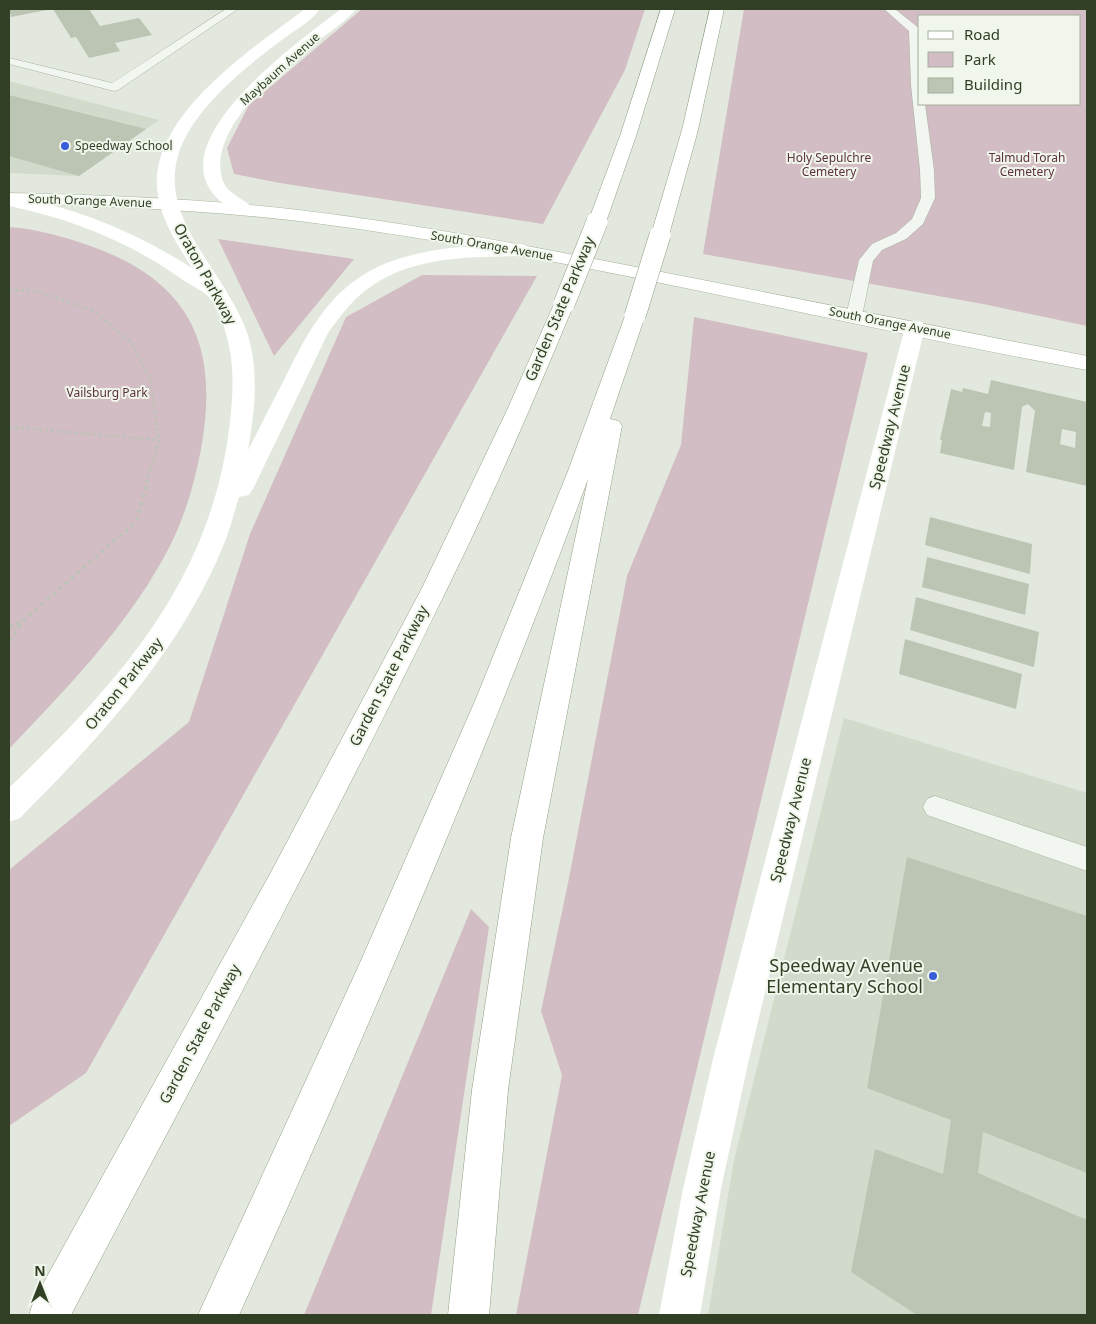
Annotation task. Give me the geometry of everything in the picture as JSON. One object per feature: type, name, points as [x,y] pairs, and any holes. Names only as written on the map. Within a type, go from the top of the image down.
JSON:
[{"type":"main road","name":"Maybaum Avenue","points":[[168,204],[165,186],[166,168],[174,143],[188,120],[233,73],[313,9]]},
{"type":"main road","name":"Maybaum Avenue","points":[[245,210],[224,195],[213,178],[211,168],[212,156],[215,144],[225,123],[241,102],[269,75],[349,9]]},
{"type":"main road","name":"Garden State Parkway","points":[[49,1315],[282,883],[435,588],[515,417],[597,222],[628,136],[668,9]]},
{"type":"main road","points":[[218,1315],[265,1214],[433,834],[579,475],[660,235],[690,130],[717,9]]},
{"type":"main road","name":"South Orange Avenue","points":[[9,200],[168,204],[245,210],[386,228],[521,250],[915,327],[1087,363]]},
{"type":"main road","points":[[9,200],[67,213],[118,233],[171,262],[220,296]]},
{"type":"main road","name":"Oraton Parkway","points":[[9,808],[68,750],[135,675],[163,637],[208,556],[232,484],[238,455],[244,399],[243,365],[240,347],[229,313],[186,242],[168,204]]},
{"type":"main road","points":[[208,556],[318,332],[346,298],[383,272],[413,259],[457,252],[521,250]]},
{"type":"main road","points":[[469,1315],[490,1090],[527,838],[634,316]]},
{"type":"main road","name":"Speedway Avenue","points":[[679,1315],[702,1189],[731,1059],[915,327]]},
{"type":"lane","points":[[9,61],[114,86],[233,9]]},
{"type":"lane","points":[[889,9],[915,30],[918,94]]},
{"type":"lane","points":[[854,316],[866,260],[877,247],[901,236],[918,221],[928,198],[927,170],[919,105]]},
{"type":"lane","points":[[935,807],[1087,859]]},
{"type":"path","points":[[9,290],[37,291],[94,312],[132,343],[150,378],[159,440],[136,522],[23,622],[9,641]]},
{"type":"path","points":[[9,427],[159,440]]},
{"type":"path","points":[[9,627],[23,622]]},
{"type":"shaded area","name":"Speedway School","points":[[9,81],[159,120],[79,176],[9,173]]},
{"type":"shaded area","name":"Speedway Avenue Elementary School","points":[[844,718],[1087,793],[1087,1315],[708,1315],[734,1160]]},
{"type":"green space","points":[[362,9],[645,9],[625,70],[543,224],[280,183],[234,174],[227,148],[249,105]]},
{"type":"green space","name":"Holy Sepulchre Cemetery","points":[[744,9],[1087,9],[1087,326],[983,304],[703,254]]},
{"type":"green space","name":"Vailsburg Park","points":[[9,227],[53,235],[96,248],[129,263],[156,281],[177,302],[192,325],[202,352],[206,381],[206,413],[201,449],[191,492],[176,533],[163,559],[130,611],[92,659],[9,749]]},
{"type":"green space","points":[[218,239],[354,259],[274,356]]},
{"type":"green space","points":[[422,275],[537,276],[86,1073],[9,1126],[9,870],[189,722],[250,534],[346,317]]},
{"type":"green space","points":[[694,317],[868,353],[638,1315],[516,1315],[562,1075],[541,1011],[568,883],[627,576],[681,445]]},
{"type":"green space","points":[[471,909],[489,927],[431,1315],[304,1315]]},
{"type":"building","points":[[9,9],[47,9],[47,10],[11,17]]},
{"type":"building","points":[[53,9],[89,9],[100,26],[139,18],[152,35],[115,43],[120,51],[89,58],[76,37],[71,38]]},
{"type":"building","name":"Speedway School","points":[[9,95],[146,129],[79,176],[9,156]]},
{"type":"building","points":[[991,380],[1087,402],[1087,486],[1026,472],[1035,411],[1028,404],[1022,407],[1014,470],[940,453],[942,440],[940,440],[951,389],[962,392],[963,388],[988,394]],"holes":[[[985,412],[991,413],[990,427],[982,426]],[[1062,429],[1076,432],[1075,448],[1060,444]]]},
{"type":"building","points":[[930,517],[1032,544],[1030,574],[925,545]]},
{"type":"building","points":[[927,557],[1029,584],[1025,615],[922,587]]},
{"type":"building","points":[[916,597],[1039,632],[1034,667],[910,630]]},
{"type":"building","points":[[905,639],[1022,674],[1016,709],[899,674]]},
{"type":"building","points":[[907,857],[1087,916],[1087,1173],[983,1132],[978,1173],[1087,1220],[1087,1315],[917,1315],[851,1272],[875,1149],[943,1174],[951,1120],[867,1088]]},
{"type":"place","name":"Speedway School","points":[[65,146]]},
{"type":"place","name":"Speedway Avenue Elementary School","points":[[933,976]]},
{"type":"park label","name":"Talmud Torah Cemetery","points":[[1027,165]]}]
